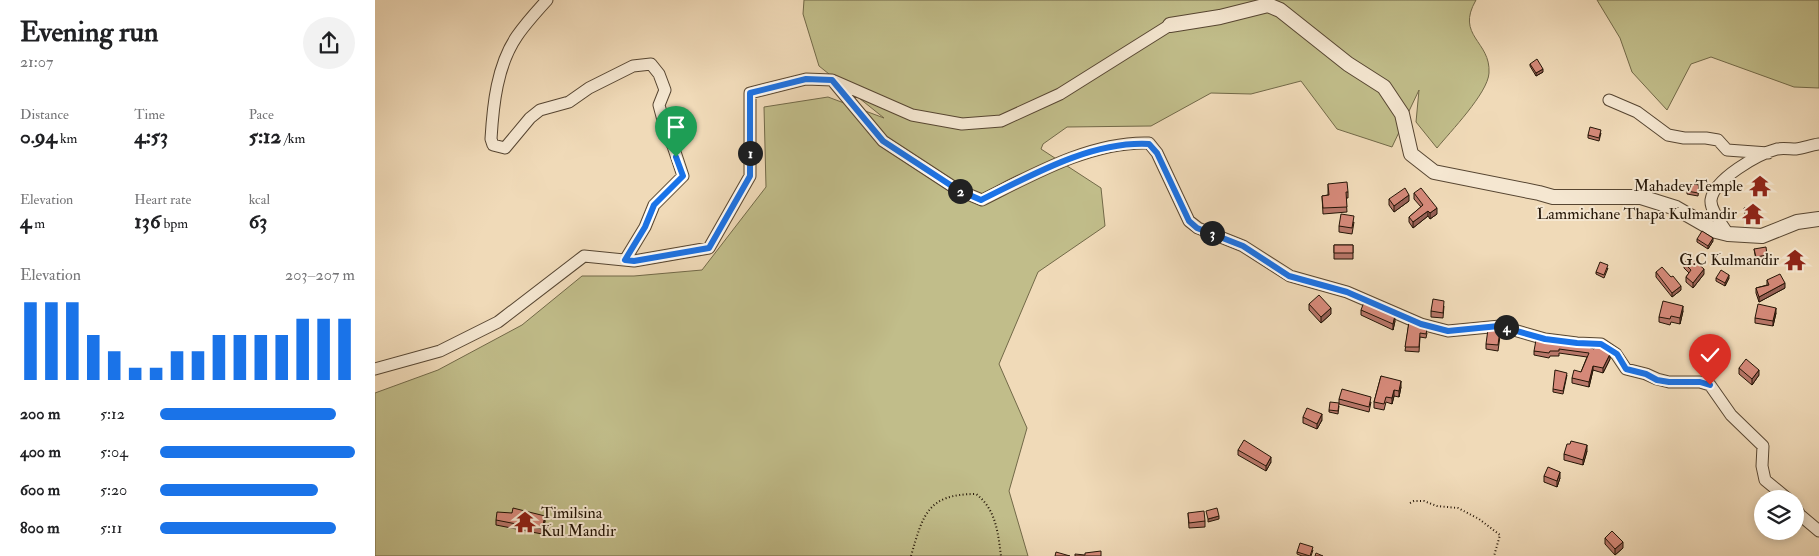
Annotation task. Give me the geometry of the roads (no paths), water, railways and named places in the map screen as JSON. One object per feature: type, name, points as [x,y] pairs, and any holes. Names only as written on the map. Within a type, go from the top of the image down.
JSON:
[{"type":"street","points":[[547,0],[517,35],[506,56],[497,86],[491,139],[493,145],[505,148],[530,118],[540,110],[569,102],[589,88],[633,66],[651,64],[659,74],[665,90],[659,105],[667,135],[673,146],[683,176],[654,205],[645,227],[625,260]]},
{"type":"street","points":[[375,369],[440,351],[498,322],[584,256],[634,261],[709,248],[750,176],[750,93],[806,79],[832,80],[912,115],[962,124],[1001,121],[1060,94],[1170,25],[1219,17],[1268,5],[1280,10],[1348,64],[1384,87],[1403,114],[1411,154],[1434,172],[1539,193],[1553,198],[1641,197],[1676,208],[1716,230],[1728,234],[1762,236],[1797,222],[1819,219]]},
{"type":"street","points":[[832,80],[883,141],[958,190],[981,200],[1063,162],[1088,153],[1138,143],[1149,144],[1161,161],[1189,221],[1197,228],[1243,246],[1289,276],[1347,292],[1421,324],[1448,331],[1499,326],[1545,339],[1601,344],[1617,354],[1626,369],[1646,374],[1657,380],[1700,382],[1710,385],[1731,415],[1763,446],[1762,466],[1765,480],[1777,490]]},
{"type":"street","points":[[1609,100],[1637,112],[1668,135],[1718,140],[1727,150],[1768,152]]},
{"type":"street","points":[[1728,234],[1711,200],[1713,193],[1726,177],[1768,152],[1778,149],[1797,149],[1819,144]]},
{"type":"street","points":[[1804,518],[1819,531]]},
{"type":"place","name":"Mahadev Temple","points":[[1760,186]]},
{"type":"place","name":"Lammichane Thapa Kulmandir","points":[[1753,214]]},
{"type":"place","name":"G.C Kulmandir","points":[[1795,260]]},
{"type":"place","name":"Timilsina Kul Mandir","points":[[525,522]]}]
